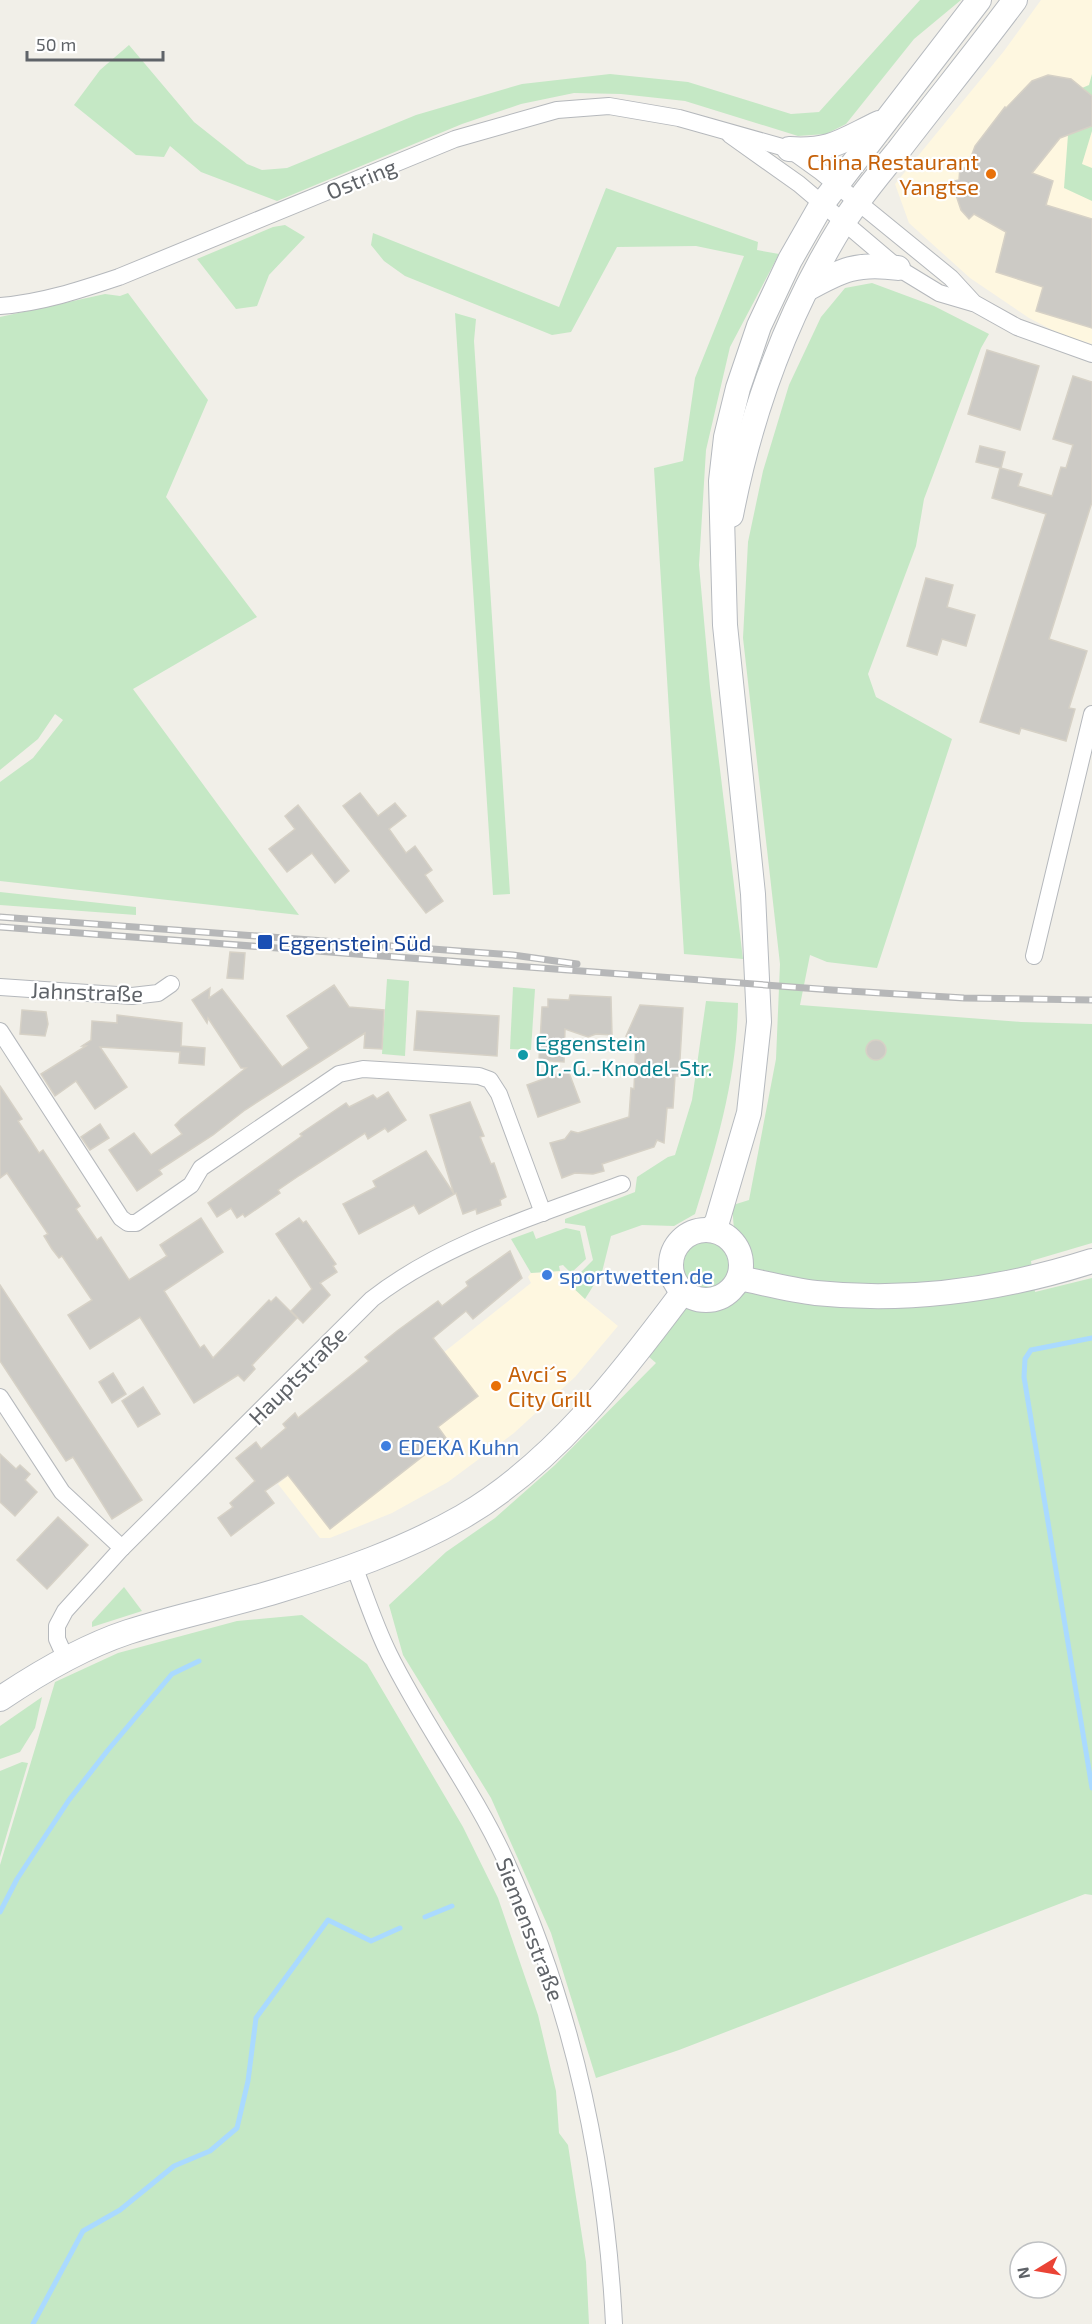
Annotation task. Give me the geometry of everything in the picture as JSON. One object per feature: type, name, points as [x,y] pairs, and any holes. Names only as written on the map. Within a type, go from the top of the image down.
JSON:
[{"type":"street","points":[[711,1230],[717,1222],[749,1113],[759,1022],[753,894],[731,705],[725,625],[721,481],[726,437],[748,355],[772,297],[829,195],[979,0]]},
{"type":"street","points":[[724,552],[741,465],[764,389],[782,340],[807,289],[857,202],[1015,0]]},
{"type":"street","name":"Ostring","points":[[0,306],[66,294],[119,278],[455,139],[532,115],[557,110],[609,106],[679,118],[789,149],[821,172],[843,223],[898,268],[939,292],[974,303]]},
{"type":"street","points":[[789,149],[824,149],[838,145],[884,121]]},
{"type":"street","name":"Ostring","points":[[730,134],[754,154],[799,184],[857,202],[951,278],[974,303]]},
{"type":"street","points":[[807,289],[850,267],[882,265],[898,268]]},
{"type":"street","points":[[974,303],[1017,327],[1092,354]]},
{"type":"street","points":[[1034,956],[1092,714]]},
{"type":"street","name":"Jahnstraße","points":[[0,987],[132,996],[158,993],[171,984]]},
{"type":"street","points":[[0,1031],[121,1218],[128,1223],[136,1223],[191,1185],[201,1168],[339,1074],[363,1069],[479,1076],[490,1080],[499,1094],[543,1213]]},
{"type":"street","name":"Hauptstraße","points":[[66,1659],[57,1639],[57,1626],[65,1611],[122,1548],[372,1299],[435,1259],[543,1213],[622,1184]]},
{"type":"street","points":[[711,1230],[733,1242],[740,1253],[742,1265],[739,1278],[732,1290],[721,1297],[701,1300],[683,1292],[672,1273],[674,1251],[688,1234],[711,1230]]},
{"type":"street","points":[[739,1278],[813,1293],[882,1297],[922,1296],[997,1287],[1092,1261]]},
{"type":"street","points":[[0,1699],[66,1659],[126,1633],[276,1592],[354,1566],[408,1545],[463,1516],[552,1448],[631,1362],[683,1292]]},
{"type":"street","points":[[0,1396],[62,1491],[122,1548]]},
{"type":"street","name":"Siemensstraße","points":[[354,1566],[388,1654],[472,1797],[504,1858],[559,1996],[590,2120],[603,2192],[614,2324]]},
{"type":"shaded area","points":[[1041,0],[1092,0],[1092,344],[1060,334],[1029,318],[970,278],[909,223],[895,184],[1004,51]]},
{"type":"shaded area","points":[[560,1271],[585,1299],[618,1326],[575,1377],[514,1433],[448,1482],[392,1513],[330,1538],[320,1538],[278,1484],[531,1283],[528,1277],[531,1273]]},
{"type":"green space","points":[[920,0],[961,0],[914,39],[846,124],[826,134],[798,136],[685,101],[621,94],[574,93],[521,104],[462,124],[277,201],[201,172],[170,146],[164,157],[136,155],[74,105],[100,70],[129,45],[194,122],[247,164],[262,170],[287,168],[416,115],[522,84],[610,74],[688,82],[791,114],[819,112]]},
{"type":"green space","points":[[1092,74],[1092,131],[1082,164],[1092,168],[1092,201],[1064,188],[1068,135],[1077,124],[1082,88],[1089,85]]},
{"type":"green space","points":[[606,188],[758,242],[757,250],[779,254],[730,347],[706,450],[699,565],[710,687],[743,959],[684,954],[654,468],[683,461],[695,378],[744,256],[696,246],[617,247],[571,332],[552,335],[405,276],[384,261],[371,245],[373,233],[559,307]]},
{"type":"green space","points":[[285,225],[305,237],[269,275],[257,306],[236,309],[197,259],[273,227]]},
{"type":"green space","points":[[872,283],[934,306],[989,334],[981,348],[924,499],[916,546],[868,674],[876,697],[952,739],[877,968],[827,962],[810,955],[800,1005],[1021,1022],[1092,1024],[1092,1243],[1031,1261],[1035,1292],[1092,1278],[1092,1895],[1085,1894],[679,2050],[596,2078],[551,1933],[491,1798],[403,1655],[389,1605],[446,1552],[495,1518],[555,1465],[656,1363],[648,1356],[687,1307],[746,1292],[762,1295],[766,1276],[753,1271],[742,1257],[734,1230],[733,1213],[733,1205],[749,1200],[776,1059],[780,964],[743,638],[748,542],[763,471],[789,385],[821,317],[845,288]]},
{"type":"green space","points":[[128,293],[208,400],[166,497],[257,617],[133,689],[299,915],[0,881],[0,782],[33,758],[63,720],[55,714],[38,739],[0,770],[0,317],[105,294],[120,296]]},
{"type":"green space","points":[[455,313],[476,319],[474,341],[510,894],[493,895]]},
{"type":"green space","points":[[0,892],[136,907],[136,915],[0,905]]},
{"type":"green space","points":[[387,979],[409,981],[405,1056],[382,1054]]},
{"type":"green space","points":[[513,987],[535,989],[531,1050],[510,1049]]},
{"type":"green space","points":[[706,1001],[738,1003],[737,1030],[730,1084],[711,1162],[695,1214],[674,1226],[642,1225],[611,1236],[602,1272],[585,1299],[569,1284],[593,1260],[585,1226],[565,1223],[565,1219],[635,1192],[637,1177],[675,1155],[692,1100]]},
{"type":"green space","points":[[566,1228],[580,1231],[586,1259],[571,1273],[563,1265],[559,1266],[560,1271],[531,1273],[511,1239],[533,1231],[536,1239]]},
{"type":"green space","points":[[706,1241],[723,1248],[730,1265],[723,1282],[706,1289],[689,1282],[682,1265],[689,1248]]},
{"type":"green space","points":[[124,1587],[142,1611],[92,1627],[92,1622]]},
{"type":"green space","points":[[302,1615],[367,1664],[463,1827],[498,1898],[538,2015],[556,2091],[559,2133],[568,2145],[586,2262],[589,2324],[0,2324],[0,1865],[55,1682],[118,1653],[237,1621]]},
{"type":"green space","points":[[42,1697],[35,1728],[20,1752],[0,1759],[0,1726]]},
{"type":"green space","points":[[22,1762],[28,1763],[0,1857],[0,1771]]},
{"type":"building","points":[[1048,75],[1071,79],[1092,96],[1092,126],[1060,138],[1032,173],[1053,181],[1046,205],[1092,219],[1092,328],[1036,311],[1043,287],[996,272],[1006,232],[974,214],[969,219],[961,210],[956,195],[954,181],[959,180],[960,167],[967,168],[975,146],[1005,107],[1032,81]]},
{"type":"building","points":[[987,350],[1039,366],[1020,430],[968,414]]},
{"type":"building","points":[[1073,376],[1092,382],[1092,502],[1049,639],[1087,651],[1069,708],[1075,709],[1066,741],[1021,728],[1019,734],[980,722],[1046,514],[992,498],[1000,468],[976,462],[980,446],[1005,452],[1001,468],[1022,474],[1018,486],[1052,496],[1061,467],[1066,468],[1073,445],[1053,439]]},
{"type":"building","points":[[926,578],[953,585],[947,607],[975,615],[966,646],[942,639],[937,655],[907,646]]},
{"type":"building","points":[[360,793],[378,816],[395,803],[406,816],[389,829],[406,853],[415,846],[432,870],[425,875],[443,901],[426,913],[343,806]]},
{"type":"building","points":[[298,805],[349,871],[335,883],[312,853],[287,872],[269,849],[295,829],[285,816]]},
{"type":"building","points":[[230,952],[245,953],[243,979],[227,978]]},
{"type":"building","points":[[334,985],[349,1007],[384,1010],[382,1049],[364,1048],[365,1033],[245,1110],[213,1135],[159,1170],[162,1174],[137,1191],[109,1150],[134,1133],[151,1155],[182,1134],[175,1125],[181,1119],[246,1068],[241,1068],[208,1018],[207,1023],[192,1000],[210,988],[209,998],[222,989],[282,1067],[309,1048],[287,1016]]},
{"type":"building","points":[[570,995],[611,997],[612,1035],[596,1034],[588,1037],[565,1029],[564,1062],[539,1060],[542,1007],[548,1007],[548,999],[569,1000]]},
{"type":"building","points":[[640,1005],[683,1008],[679,1076],[675,1076],[673,1108],[667,1108],[664,1143],[657,1140],[654,1147],[602,1164],[604,1171],[593,1174],[575,1173],[562,1178],[550,1143],[565,1139],[571,1131],[578,1133],[629,1117],[631,1088],[634,1089],[636,1037],[626,1036]]},
{"type":"building","points":[[22,1010],[46,1012],[48,1024],[45,1036],[20,1034]]},
{"type":"building","points":[[417,1011],[499,1016],[497,1056],[414,1050]]},
{"type":"building","points":[[117,1015],[182,1023],[181,1046],[205,1048],[204,1065],[179,1063],[180,1052],[100,1047],[127,1087],[95,1109],[76,1081],[55,1096],[41,1074],[86,1046],[82,1046],[91,1040],[92,1021],[117,1023]]},
{"type":"building","points":[[876,1040],[883,1043],[886,1050],[883,1057],[876,1060],[869,1057],[866,1050],[869,1043]]},
{"type":"building","points":[[568,1070],[580,1102],[538,1117],[527,1085]]},
{"type":"building","points":[[0,1086],[22,1119],[18,1121],[39,1153],[43,1150],[80,1206],[76,1209],[97,1240],[101,1237],[129,1280],[167,1256],[160,1245],[201,1218],[223,1252],[164,1291],[200,1348],[204,1345],[213,1358],[269,1300],[271,1302],[276,1297],[297,1318],[252,1365],[255,1369],[244,1381],[238,1375],[194,1403],[140,1317],[90,1349],[68,1315],[92,1300],[62,1256],[59,1258],[52,1249],[44,1236],[48,1234],[7,1173],[0,1178]]},
{"type":"building","points":[[388,1092],[406,1120],[388,1132],[385,1128],[368,1139],[365,1133],[278,1190],[280,1193],[245,1217],[243,1214],[237,1218],[231,1208],[217,1217],[208,1203],[302,1136],[300,1134],[346,1103],[349,1107],[373,1095],[377,1099]]},
{"type":"building","points":[[470,1102],[484,1136],[480,1137],[491,1164],[494,1163],[506,1197],[500,1200],[501,1205],[477,1214],[476,1209],[463,1214],[456,1193],[419,1214],[414,1205],[359,1234],[343,1204],[376,1187],[373,1181],[426,1151],[454,1194],[430,1115]]},
{"type":"building","points":[[100,1124],[109,1138],[90,1150],[81,1137]]},
{"type":"building","points":[[299,1218],[303,1223],[306,1221],[336,1264],[333,1266],[337,1272],[320,1283],[330,1295],[303,1323],[291,1311],[312,1289],[276,1234]]},
{"type":"building","points":[[510,1251],[522,1278],[473,1319],[466,1311],[433,1338],[478,1396],[438,1427],[446,1438],[330,1529],[288,1475],[265,1491],[274,1503],[231,1536],[218,1518],[233,1507],[230,1503],[255,1481],[236,1458],[256,1442],[261,1449],[286,1428],[283,1424],[295,1413],[298,1418],[369,1361],[365,1357],[397,1331],[438,1301],[442,1306],[468,1286],[466,1282]]},
{"type":"building","points":[[0,1285],[142,1500],[112,1519],[73,1457],[66,1461],[0,1361]]},
{"type":"building","points":[[113,1373],[126,1394],[112,1403],[99,1382]]},
{"type":"building","points":[[143,1387],[160,1414],[138,1427],[122,1401]]},
{"type":"building","points":[[0,1454],[16,1469],[20,1465],[30,1474],[25,1480],[37,1492],[15,1516],[0,1502]]},
{"type":"building","points":[[58,1517],[88,1545],[47,1589],[17,1560]]},
{"type":"waterway","points":[[1092,1338],[1031,1350],[1025,1359],[1024,1377],[1092,1788]]},
{"type":"waterway","points":[[0,1912],[17,1879],[69,1800],[108,1750],[172,1674],[199,1661]]},
{"type":"waterway","points":[[425,1917],[452,1906]]},
{"type":"waterway","points":[[33,2324],[83,2231],[120,2210],[174,2166],[210,2151],[237,2128],[248,2081],[256,2018],[328,1920],[371,1941],[400,1928]]},
{"type":"railway","points":[[0,917],[513,955],[577,964]]},
{"type":"railway","points":[[0,927],[832,990],[964,998],[1092,1000]]},
{"type":"place","name":"China Restaurant Yangtse","points":[[991,174]]},
{"type":"place","name":"Eggenstein Süd","points":[[265,942]]},
{"type":"place","name":"Eggenstein Dr.-G.-Knodel-Str.","points":[[523,1055]]},
{"type":"place","name":"sportwetten.de","points":[[547,1275]]},
{"type":"place","name":"Avci´s City Grill","points":[[496,1386]]},
{"type":"place","name":"EDEKA Kuhn","points":[[386,1446]]}]
